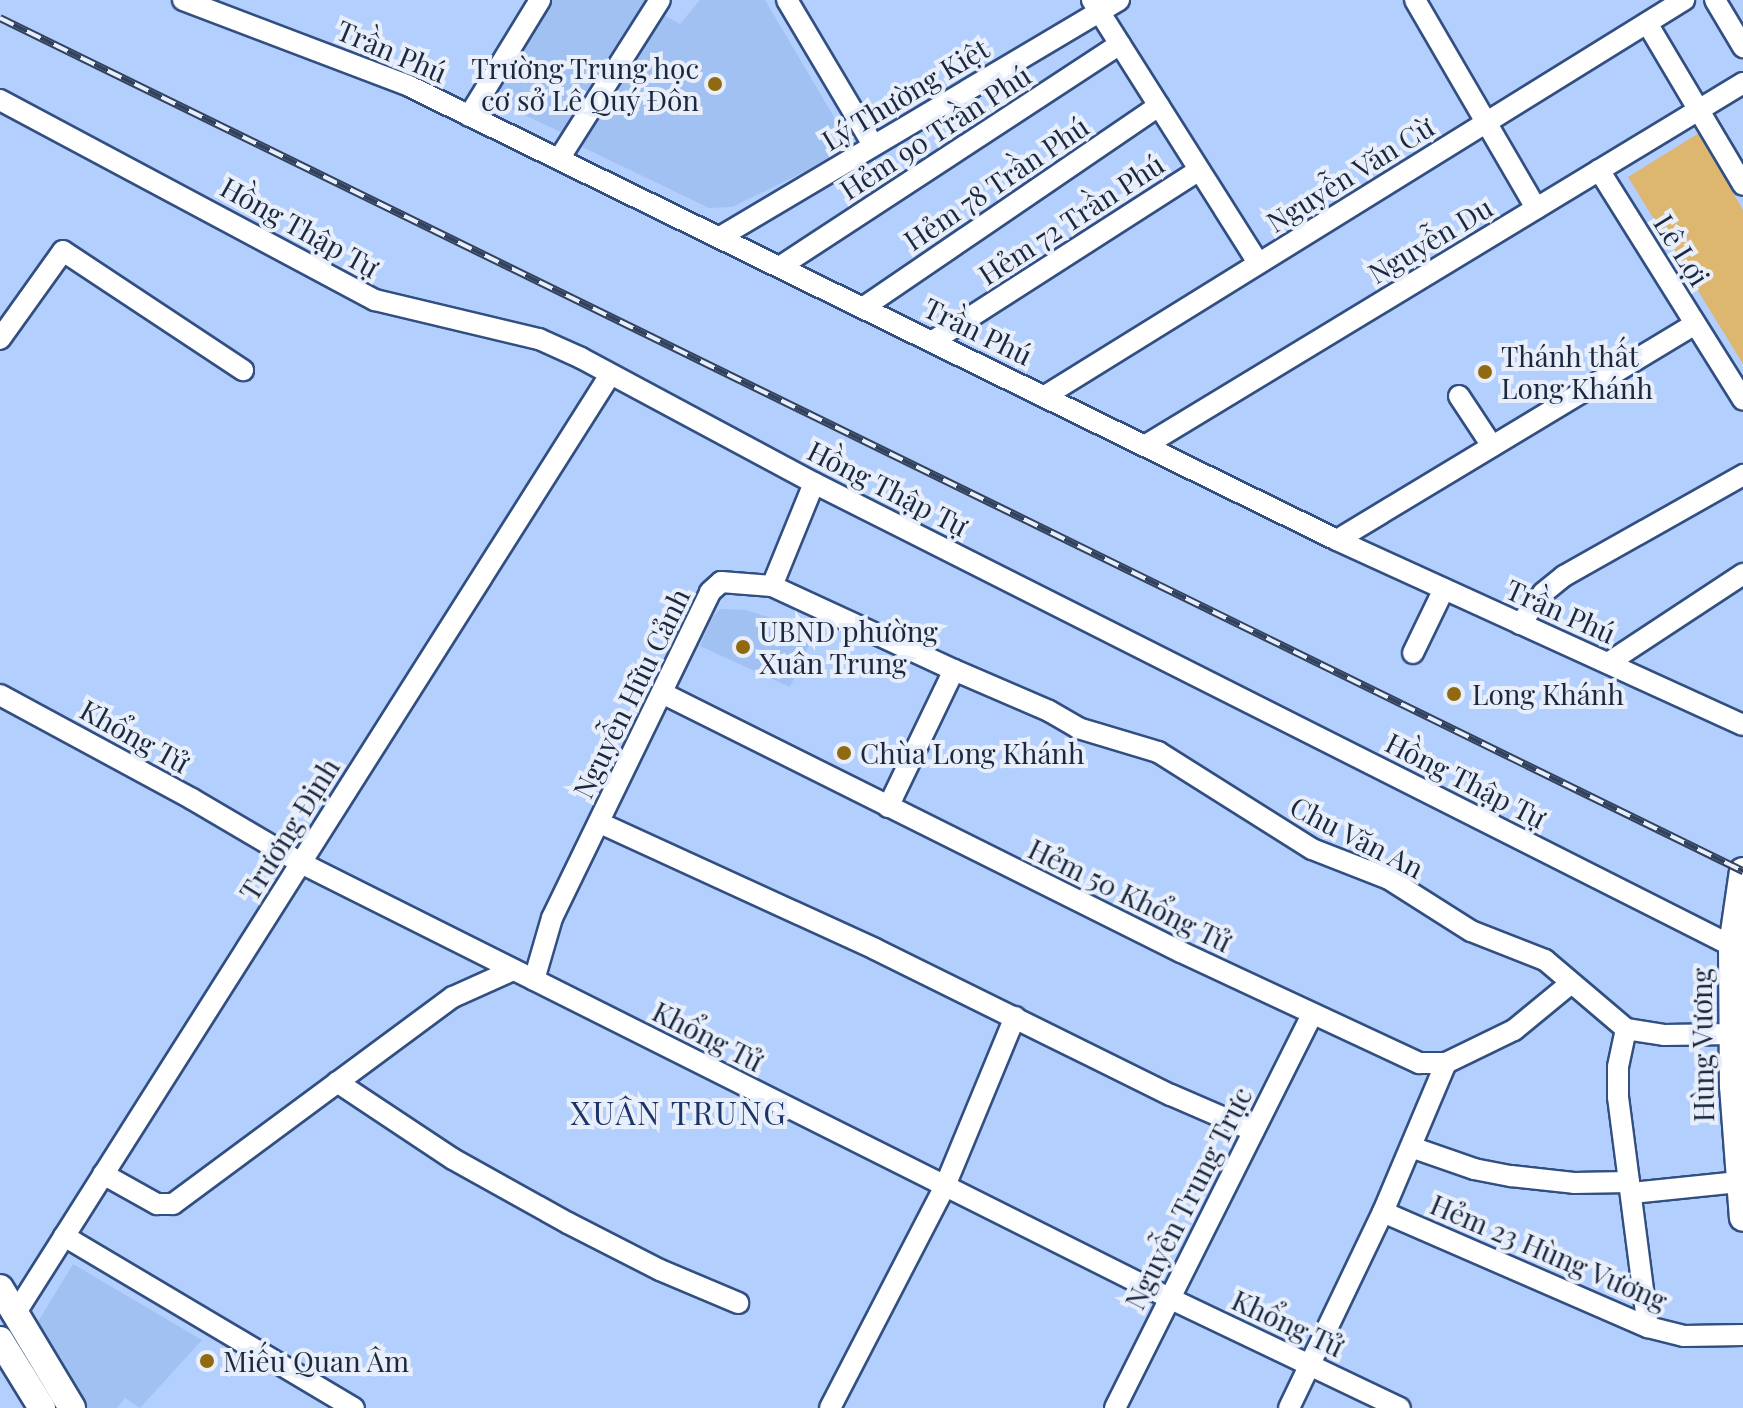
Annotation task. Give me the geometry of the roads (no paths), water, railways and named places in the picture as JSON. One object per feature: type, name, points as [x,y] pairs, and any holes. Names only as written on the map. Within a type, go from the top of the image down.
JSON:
[{"type":"main road","name":"Hùng Vương","points":[[1741,1198],[1733,1034],[1743,871]]},
{"type":"main road","points":[[4,1306],[72,1408]]},
{"type":"main road","points":[[0,1340],[42,1408]]},
{"type":"street","name":"Trần Phú","points":[[183,0],[382,74],[781,266],[1337,540],[1743,725]]},
{"type":"street","points":[[469,116],[540,0]]},
{"type":"street","points":[[559,159],[660,0]]},
{"type":"street","points":[[787,0],[873,145]]},
{"type":"street","name":"Lý Thường Kiệt","points":[[720,237],[1095,6],[1119,0]]},
{"type":"street","points":[[1415,0],[1536,208]]},
{"type":"street","name":"Nguyễn Văn Cừ","points":[[1045,396],[1684,0]]},
{"type":"street","points":[[1715,0],[1743,47]]},
{"type":"street","points":[[1095,6],[1258,263]]},
{"type":"street","points":[[1647,23],[1743,185]]},
{"type":"street","name":"Hẻm 90 Trần Phú","points":[[781,266],[1120,44]]},
{"type":"street","name":"Nguyễn Du","points":[[1146,445],[1743,83]]},
{"type":"street","name":"Hồng Thập Tự","points":[[0,100],[375,300],[539,339],[814,483],[1738,948]]},
{"type":"street","name":"Hẻm 78 Trần Phú","points":[[864,307],[1159,106]]},
{"type":"street","name":"Hẻm 72 Trần Phú","points":[[933,341],[1199,170]]},
{"type":"street","name":"Lê Lợi","points":[[1599,170],[1743,400]]},
{"type":"street","points":[[0,339],[63,251],[243,370]]},
{"type":"street","points":[[1337,540],[1695,324]]},
{"type":"street","name":"Trương Định","points":[[4,1306],[64,1236],[610,375]]},
{"type":"street","points":[[1459,396],[1492,446]]},
{"type":"street","points":[[1520,624],[1551,585],[1743,475]]},
{"type":"street","points":[[772,586],[814,483]]},
{"type":"street","points":[[1608,663],[1743,574]]},
{"type":"street","name":"Nguyễn Hữu Cảnh","points":[[534,980],[552,918],[715,586],[721,582],[772,586]]},
{"type":"street","name":"Chu Văn An","points":[[772,586],[1049,711],[1078,728],[1158,752],[1312,849],[1389,879],[1471,931],[1545,960],[1626,1029]]},
{"type":"street","points":[[1413,653],[1444,589]]},
{"type":"street","points":[[888,807],[954,670]]},
{"type":"street","name":"Hẻm 50 Khổng Tử","points":[[662,693],[1312,1014],[1419,1063],[1446,1063]]},
{"type":"street","name":"Khổng Tử","points":[[0,695],[192,799],[301,863],[1167,1297],[1400,1408]]},
{"type":"street","points":[[600,823],[1015,1017],[1171,1095],[1254,1131]]},
{"type":"street","points":[[103,1174],[157,1204],[173,1204],[453,997],[513,970]]},
{"type":"street","points":[[1289,1408],[1383,1212],[1446,1063],[1525,1023],[1570,984]]},
{"type":"street","name":"Nguyễn Trung Trực","points":[[1115,1408],[1167,1297],[1312,1014]]},
{"type":"street","points":[[830,1408],[945,1186],[1015,1017]]},
{"type":"street","points":[[1648,1327],[1617,1079],[1626,1029],[1664,1035],[1733,1034]]},
{"type":"street","points":[[337,1082],[444,1154],[568,1223],[660,1270],[738,1303]]},
{"type":"street","points":[[1411,1147],[1474,1169],[1511,1176],[1741,1198]]},
{"type":"street","name":"Hẻm 23 Hùng Vương","points":[[1383,1212],[1648,1327],[1684,1336],[1743,1335]]},
{"type":"street","points":[[64,1236],[354,1408]]},
{"type":"railway","points":[[0,18],[1743,871]]},
{"type":"place","name":"Trường Trung học cơ sở Lê Quý Đôn","points":[[715,84]]},
{"type":"place","name":"Thánh thất Long Khánh","points":[[1485,372]]},
{"type":"place","name":"UBND phường Xuân Trung","points":[[743,647]]},
{"type":"place","name":"Long Khánh","points":[[1454,694]]},
{"type":"place","name":"Chùa Long Khánh","points":[[844,753]]},
{"type":"place","name":"Miếu Quan Âm","points":[[207,1361]]},
{"type":"district","name":"XUÂN TRUNG","points":[[679,1112]]}]
